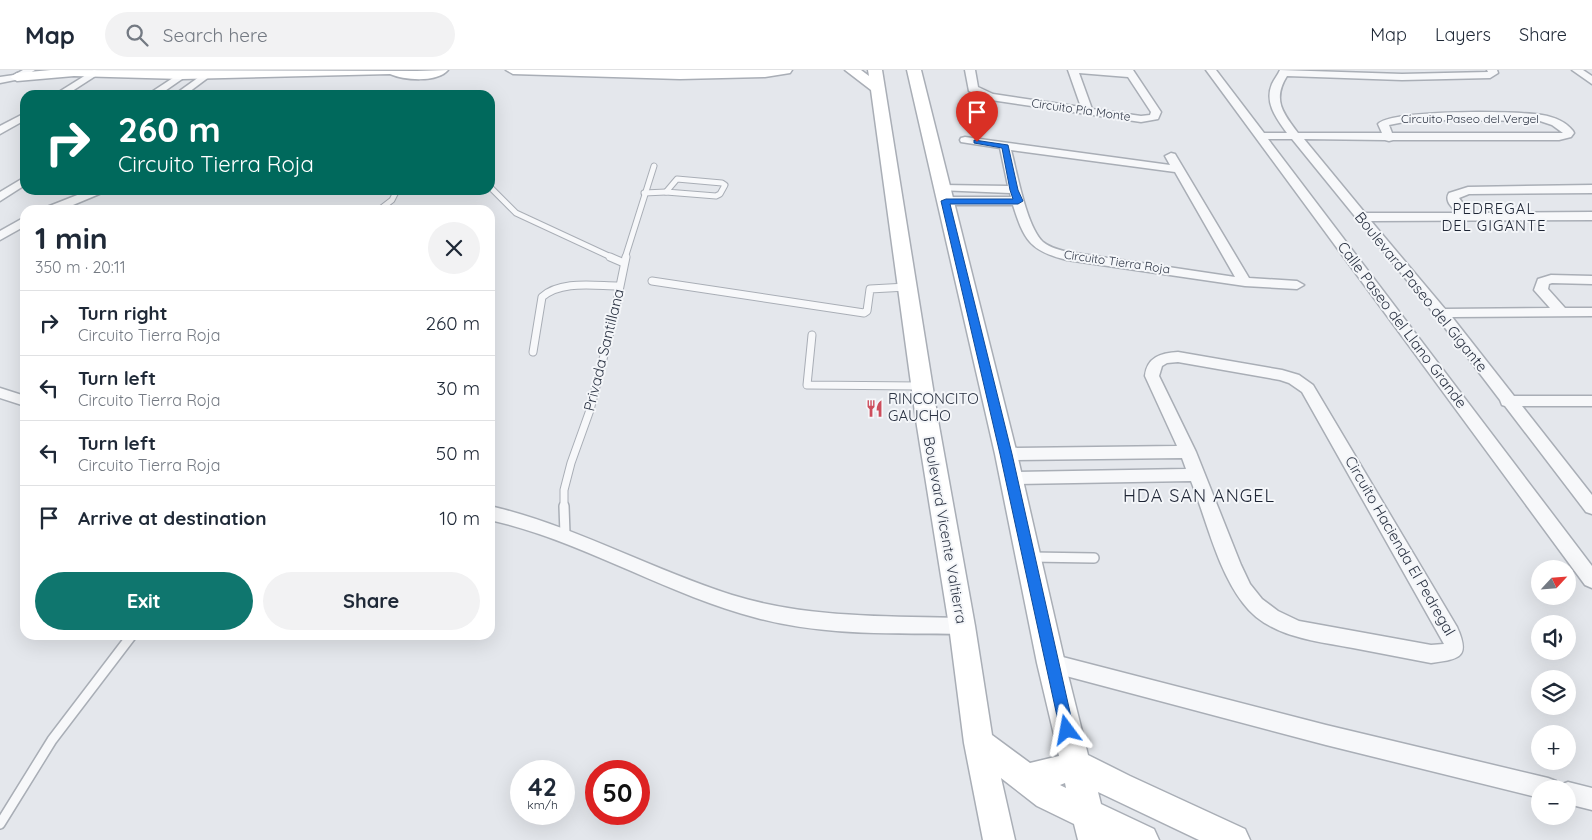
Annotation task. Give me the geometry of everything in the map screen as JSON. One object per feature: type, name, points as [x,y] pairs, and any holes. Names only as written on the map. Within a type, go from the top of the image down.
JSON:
[{"type":"main road","points":[[18,76],[66,72],[206,75],[392,70],[406,75],[416,75],[441,70]]},
{"type":"main road","points":[[514,70],[671,77],[741,71],[758,75],[785,70]]},
{"type":"main road","points":[[852,70],[877,80]]},
{"type":"main road","points":[[914,70],[1006,454],[1051,663],[1091,827]]},
{"type":"main road","name":"Boulevard Vicente Valtierra","points":[[877,80],[922,386],[962,626],[979,742],[1000,840]]},
{"type":"main road","points":[[979,742],[1025,780],[1091,827],[1143,840]]},
{"type":"main road","points":[[1025,780],[1051,774],[1075,764]]},
{"type":"main road","points":[[1075,764],[1119,787],[1234,840]]},
{"type":"street","points":[[0,80],[18,76],[30,70]]},
{"type":"street","name":"Circuito Pía Monte","points":[[970,70],[972,86],[983,95],[1141,119],[1154,117],[1156,112],[1130,72]]},
{"type":"street","points":[[1073,70],[1087,110]]},
{"type":"street","points":[[1079,70],[1130,72]]},
{"type":"street","name":"Calle Paseo del Llano Grande","points":[[1211,70],[1590,575]]},
{"type":"street","points":[[1377,76],[1389,70]]},
{"type":"street","points":[[1285,71],[1377,76],[1490,75],[1493,73],[1492,70]]},
{"type":"street","points":[[1577,70],[1592,81]]},
{"type":"street","name":"Boulevard Paseo del Gigante","points":[[1285,71],[1276,87],[1274,102],[1279,113],[1296,137],[1440,313],[1592,507]]},
{"type":"street","points":[[67,90],[94,73]]},
{"type":"street","points":[[157,90],[174,73]]},
{"type":"street","points":[[186,90],[206,75]]},
{"type":"street","name":"Circuito Paseo del Vergel","points":[[1262,136],[1389,138],[1559,137],[1567,136],[1569,133],[1556,122],[1540,118],[1433,117],[1397,118],[1385,121],[1383,124],[1389,138]]},
{"type":"street","points":[[0,131],[20,119]]},
{"type":"street","points":[[965,140],[1178,169]]},
{"type":"street","name":"Circuito Tierra Roja","points":[[1006,146],[1016,195],[1032,236],[1038,244],[1048,250],[1066,256],[1245,282],[1297,285]]},
{"type":"street","points":[[1171,156],[1245,282]]},
{"type":"street","points":[[0,197],[20,183]]},
{"type":"street","points":[[1466,216],[1453,201],[1453,196],[1468,191],[1592,189]]},
{"type":"street","points":[[944,194],[1016,195]]},
{"type":"street","points":[[63,205],[88,195]]},
{"type":"street","points":[[1362,217],[1592,216]]},
{"type":"street","points":[[0,236],[20,224]]},
{"type":"street","points":[[1561,312],[1541,290],[1542,282],[1551,279],[1592,280]]},
{"type":"street","points":[[1440,313],[1592,312]]},
{"type":"street","name":"Circuito Hacienda El Pedregal","points":[[1178,357],[1282,375],[1302,384],[1312,395],[1450,632],[1454,642],[1454,649],[1449,652],[1431,654],[1298,629],[1279,622],[1262,611],[1249,598],[1238,578],[1198,475],[1152,376],[1153,366],[1156,362],[1178,357]]},
{"type":"street","points":[[0,393],[20,399]]},
{"type":"street","points":[[1507,400],[1592,401]]},
{"type":"street","points":[[1006,454],[1188,452]]},
{"type":"street","points":[[1011,478],[1198,475]]},
{"type":"street","points":[[495,514],[565,534],[630,564],[725,600],[779,615],[864,623],[962,626]]},
{"type":"street","points":[[1051,663],[1326,735],[1531,785]]},
{"type":"street","points":[[1576,795],[1592,799]]},
{"type":"lane","name":"Privada Santillana","points":[[565,534],[564,490],[571,463],[590,410],[624,263],[644,193],[654,166]]},
{"type":"lane","points":[[644,193],[666,192],[716,196],[720,194],[725,185],[722,182],[677,179],[666,192]]},
{"type":"lane","points":[[495,192],[522,216],[624,263]]},
{"type":"lane","points":[[386,205],[394,195]]},
{"type":"lane","points":[[652,281],[864,313],[867,311],[870,289],[907,287]]},
{"type":"lane","points":[[533,352],[542,297],[545,291],[555,288],[619,286]]},
{"type":"lane","points":[[812,335],[807,385],[922,386]]},
{"type":"lane","points":[[1028,558],[1094,558]]},
{"type":"lane","points":[[0,824],[52,740],[128,640]]},
{"type":"place","name":"RINCONCITO GAUCHO","points":[[874,408]]},
{"type":"district","name":"PEDREGAL DEL GIGANTE","points":[[1494,218]]},
{"type":"district","name":"HDA SAN ANGEL","points":[[1199,496]]},
{"type":"route","points":[[977,142],[1006,146],[1014,190],[1018,201],[946,201],[1006,454],[1067,730]]}]
